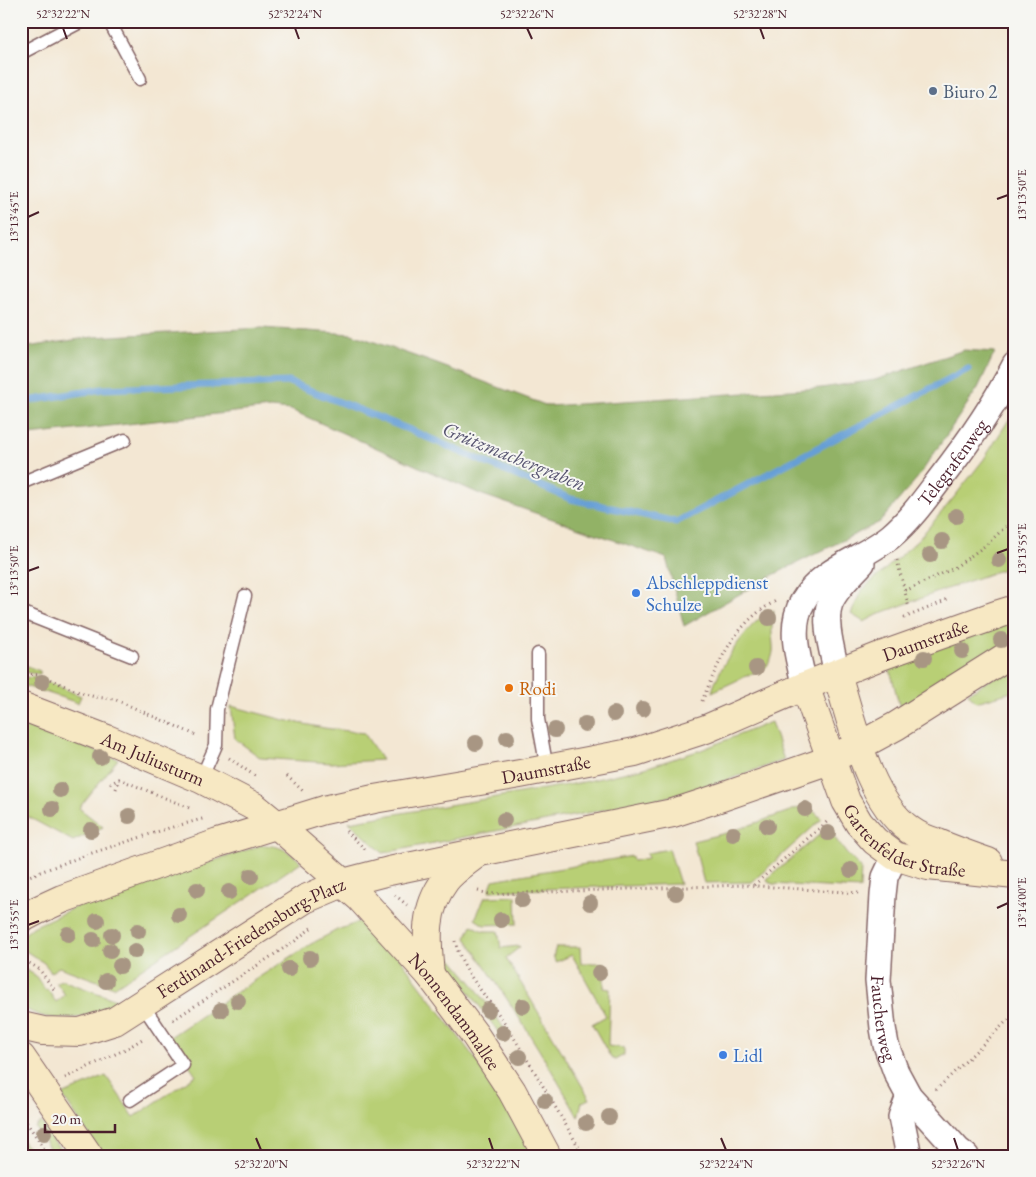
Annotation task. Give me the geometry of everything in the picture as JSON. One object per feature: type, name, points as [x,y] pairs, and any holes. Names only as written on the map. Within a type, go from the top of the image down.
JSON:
[{"type":"main road","name":"Daumstraße","points":[[277,825],[324,810],[374,799],[635,752],[699,731],[805,686],[908,646],[1015,609]]},
{"type":"main road","points":[[343,883],[371,875],[480,852],[673,814],[765,783],[859,746],[896,726],[1015,651]]},
{"type":"main road","points":[[837,674],[859,746]]},
{"type":"main road","points":[[805,686],[830,759]]},
{"type":"main road","name":"Am Juliusturm","points":[[21,706],[200,778],[255,807],[277,825]]},
{"type":"main road","name":"Gartenfelder Straße","points":[[859,746],[871,778],[897,820],[912,832],[936,843],[1015,874]]},
{"type":"main road","name":"Gartenfelder Straße","points":[[830,759],[846,801],[859,823],[875,841],[895,856],[928,866],[1015,874]]},
{"type":"main road","points":[[21,919],[71,896],[277,825]]},
{"type":"main road","name":"Ferdinand-Friedensburg-Platz","points":[[21,1026],[43,1031],[80,1032],[116,1021],[305,899],[343,883],[277,825]]},
{"type":"main road","points":[[430,975],[427,931],[433,902],[446,879],[480,852]]},
{"type":"main road","name":"Nonnendammallee","points":[[343,883],[385,924],[430,975],[475,1035],[512,1091],[547,1156]]},
{"type":"main road","points":[[21,1057],[89,1156]]},
{"type":"street","name":"Telegrafenweg","points":[[805,686],[796,635],[796,618],[803,601],[816,585],[828,575],[875,548],[892,535],[916,511],[972,438],[1015,365]]},
{"type":"street","name":"Telegrafenweg","points":[[837,674],[827,616],[830,603],[838,589],[875,548]]},
{"type":"street","name":"Faucherweg","points":[[895,856],[886,877],[883,894],[878,980],[886,1044],[896,1072],[920,1096],[959,1154]]},
{"type":"street","points":[[909,1156],[901,1118],[920,1096]]},
{"type":"lane","points":[[21,53],[82,21]]},
{"type":"lane","points":[[109,21],[140,79]]},
{"type":"lane","points":[[21,483],[124,440]]},
{"type":"lane","points":[[200,778],[216,745],[218,709],[245,596]]},
{"type":"lane","points":[[21,612],[132,656]]},
{"type":"lane","points":[[538,654],[538,719],[547,769]]},
{"type":"lane","points":[[130,1100],[183,1065],[142,1004]]},
{"type":"path","points":[[909,608],[905,591],[954,568],[986,545],[1015,518]]},
{"type":"path","points":[[702,701],[723,654],[733,638],[746,622],[764,607],[781,598]]},
{"type":"path","points":[[897,622],[944,602],[948,598]]},
{"type":"path","points":[[21,674],[40,675],[95,697],[114,700],[197,735],[202,746],[227,756],[249,772]]},
{"type":"path","points":[[287,776],[299,788]]},
{"type":"path","points":[[110,784],[119,779]]},
{"type":"path","points":[[116,789],[119,779]]},
{"type":"path","points":[[119,779],[192,809]]},
{"type":"path","points":[[21,879],[86,855],[169,828],[214,816]]},
{"type":"path","points":[[754,886],[829,820]]},
{"type":"path","points":[[344,830],[373,855]]},
{"type":"path","points":[[478,891],[489,894],[694,886],[754,886],[864,893]]},
{"type":"path","points":[[64,1079],[126,1049],[159,1029],[312,928]]},
{"type":"path","points":[[453,934],[460,958],[470,975],[506,1026],[584,1156]]},
{"type":"path","points":[[21,958],[39,969],[56,992]]},
{"type":"path","points":[[920,1096],[1015,1014]]},
{"type":"path","points":[[21,1114],[49,1156]]},
{"type":"green space","points":[[262,328],[352,334],[548,406],[821,388],[875,380],[964,350],[995,352],[978,388],[919,476],[880,522],[773,575],[684,626],[666,558],[480,494],[291,410],[270,408],[21,436],[21,348],[93,337]]},
{"type":"green space","points":[[1015,410],[1015,565],[881,613],[864,622],[851,614],[861,591],[918,540],[951,501],[984,459]]},
{"type":"green space","points":[[774,610],[772,625],[773,652],[770,662],[766,667],[712,692],[724,664],[737,644],[760,618]]},
{"type":"green space","points":[[1015,619],[1015,638],[900,708],[889,666]]},
{"type":"green space","points":[[21,664],[40,671],[40,674],[21,672]]},
{"type":"green space","points":[[1015,665],[1015,691],[976,702],[968,693]]},
{"type":"green space","points":[[21,677],[38,678],[81,696],[78,703],[21,685]]},
{"type":"green space","points":[[231,706],[284,720],[364,733],[382,760],[331,763],[261,758],[235,739]]},
{"type":"green space","points":[[771,722],[784,760],[718,783],[664,798],[383,853],[349,822],[579,783],[645,768],[701,750]]},
{"type":"green space","points":[[21,724],[118,759],[79,808],[103,827],[73,841],[21,813]]},
{"type":"green space","points":[[804,806],[811,809],[822,819],[752,882],[704,883],[693,841],[730,832]]},
{"type":"green space","points":[[825,830],[829,830],[846,853],[861,868],[860,889],[773,884],[768,882],[767,879]]},
{"type":"green space","points":[[262,845],[283,849],[301,862],[114,987],[59,967],[51,972],[44,963],[21,948],[21,937],[33,927],[82,904]]},
{"type":"green space","points":[[669,849],[680,884],[489,891],[493,880],[632,856],[633,861],[648,858],[647,853]]},
{"type":"green space","points":[[516,896],[517,924],[484,925],[475,919],[485,897]]},
{"type":"green space","points":[[365,920],[399,957],[488,1076],[535,1156],[103,1156],[62,1095],[106,1076],[134,1117],[196,1075],[170,1037],[311,944],[337,930]]},
{"type":"green space","points":[[472,925],[483,931],[498,931],[501,948],[520,947],[506,958],[590,1099],[582,1102],[578,1117],[524,1026],[466,938]]},
{"type":"green space","points":[[439,937],[452,959],[473,984],[504,1028],[499,1033],[451,967]]},
{"type":"green space","points":[[556,947],[580,947],[581,963],[604,963],[604,988],[610,989],[608,1046],[624,1048],[624,1055],[615,1060],[611,1058],[592,1024],[606,1016],[572,955],[556,962],[554,953]]},
{"type":"green space","points":[[21,967],[35,975],[56,1002],[65,995],[56,982],[62,980],[119,1001],[96,1012],[70,1018],[45,1017],[33,1013],[21,1006]]},
{"type":"green space","points":[[41,1122],[64,1156],[54,1156],[35,1127]]},
{"type":"green space","points":[[21,1138],[33,1156],[21,1156]]},
{"type":"waterway","name":"Grützmachergraben","points":[[21,402],[102,389],[289,382],[410,430],[571,499],[676,522],[968,369]]},
{"type":"place","name":"Biuro 2","points":[[933,91]]},
{"type":"place","name":"Abschleppdienst Schulze","points":[[636,593]]},
{"type":"place","name":"Rodi","points":[[509,688]]},
{"type":"place","name":"Lidl","points":[[723,1055]]}]
